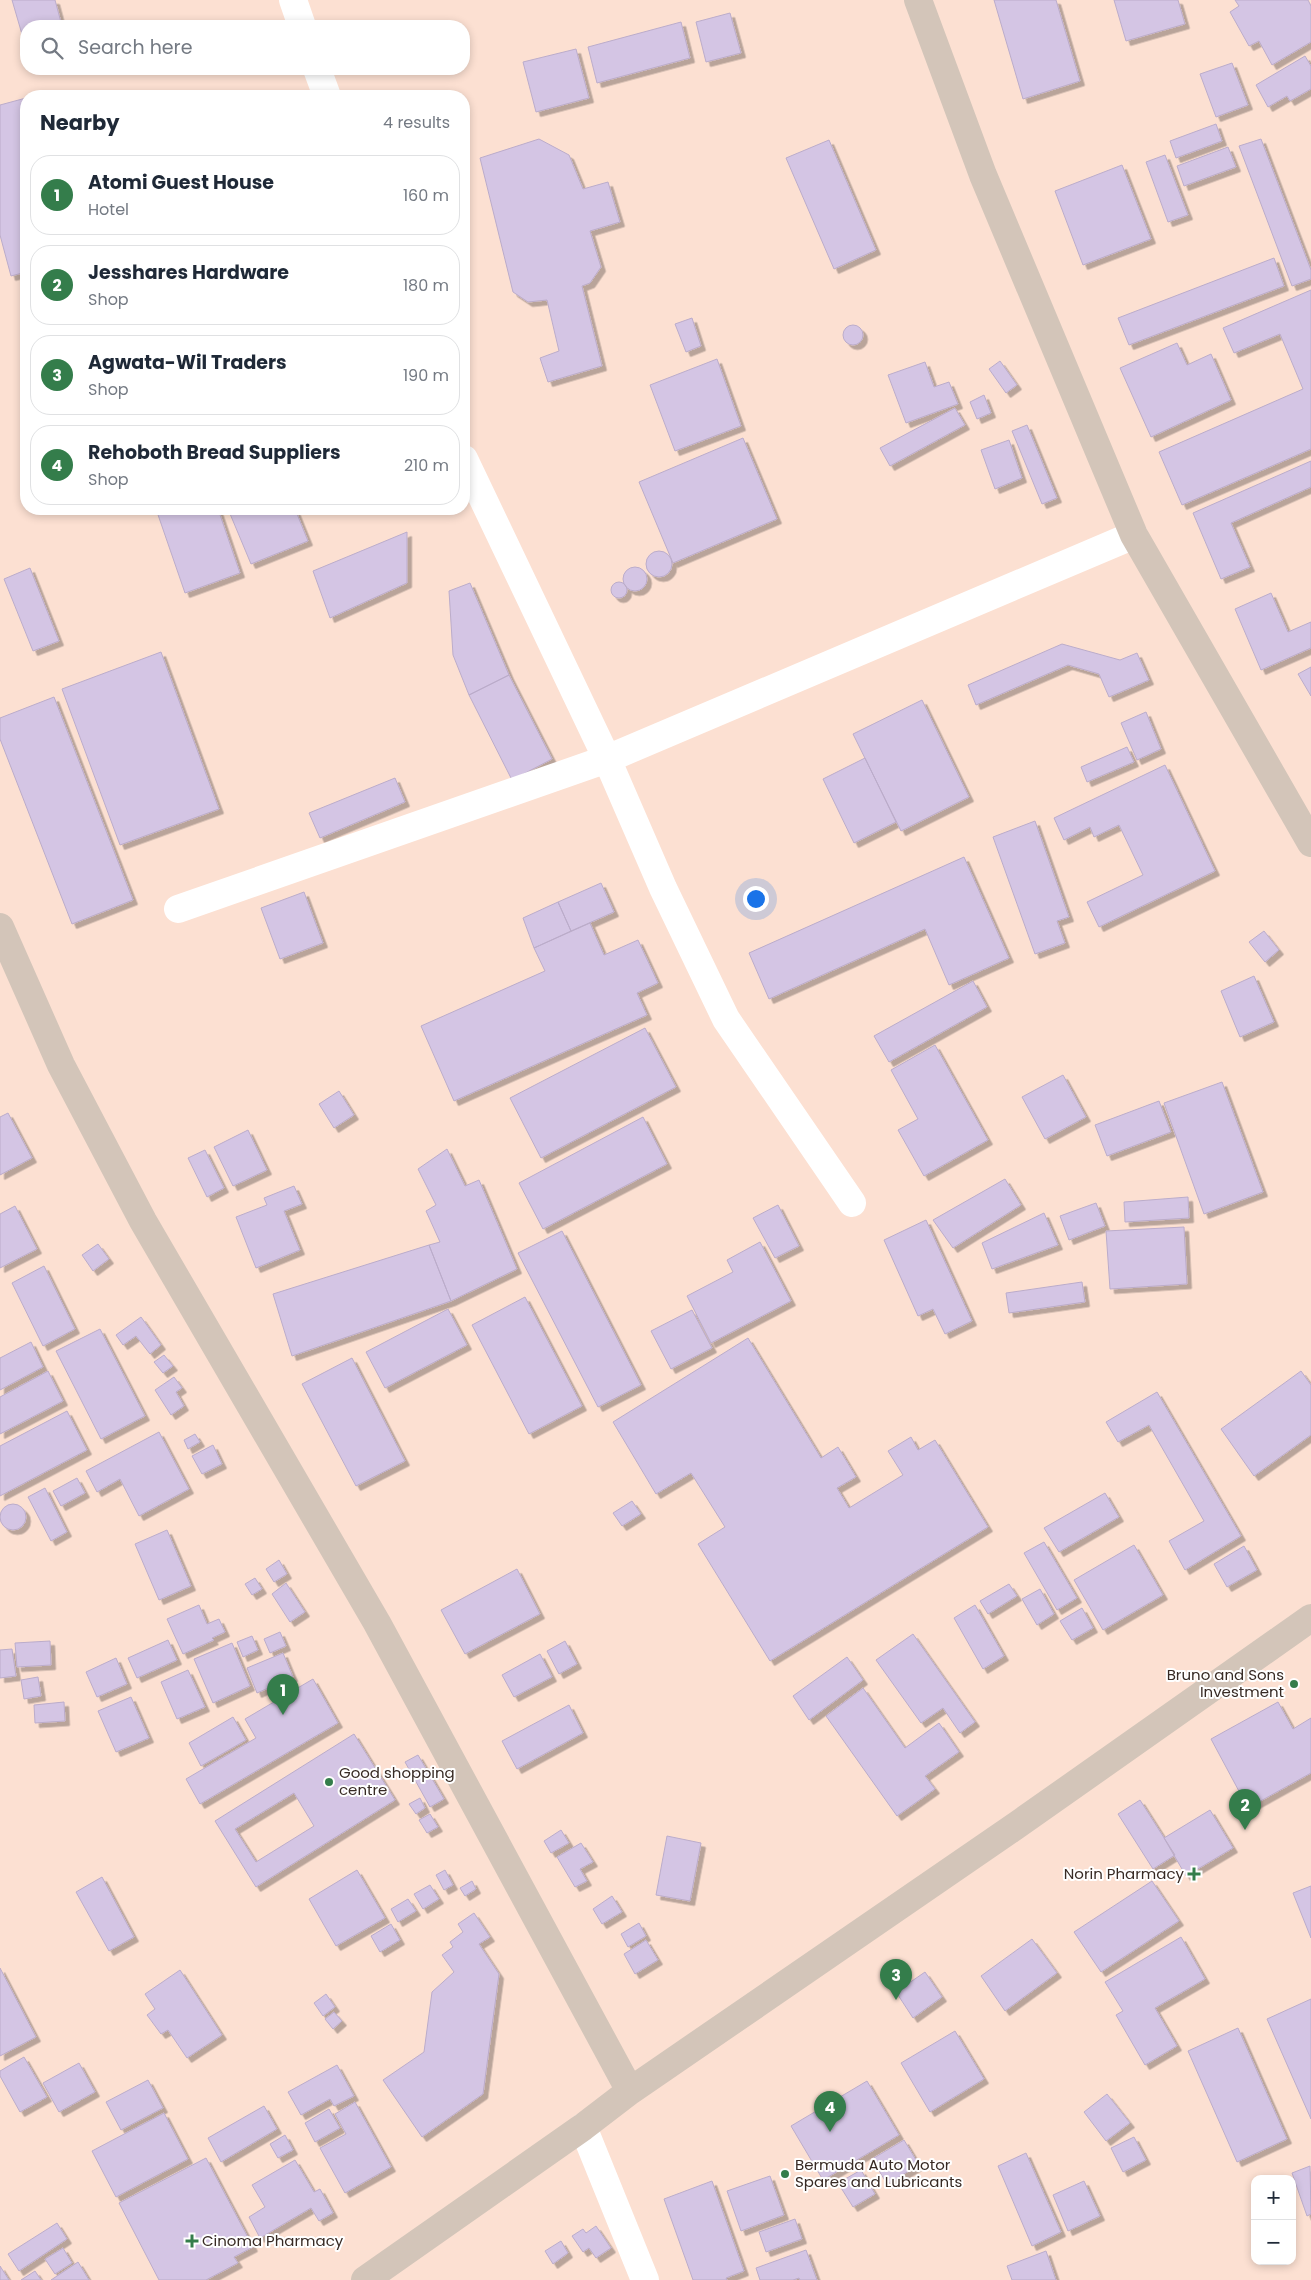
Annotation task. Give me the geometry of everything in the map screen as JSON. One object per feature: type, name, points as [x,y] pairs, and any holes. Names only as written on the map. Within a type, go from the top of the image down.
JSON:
[{"type":"street","points":[[293,0],[300,20]]},
{"type":"street","points":[[918,0],[983,175],[1134,535],[1311,843]]},
{"type":"street","points":[[319,75],[325,90]]},
{"type":"street","points":[[470,472],[607,759],[663,888],[726,1019],[852,1204]]},
{"type":"street","points":[[178,909],[607,759],[1134,535]]},
{"type":"street","points":[[0,928],[61,1065],[143,1221],[377,1623],[630,2091]]},
{"type":"street","points":[[365,2280],[583,2127],[630,2091],[1018,1825],[1311,1618]]},
{"type":"street","points":[[583,2127],[645,2280]]},
{"type":"building","points":[[12,0],[55,0],[60,20],[20,20],[20,27]]},
{"type":"building","points":[[994,0],[1056,0],[1080,81],[1023,99]]},
{"type":"building","points":[[1114,0],[1178,0],[1185,24],[1126,41]]},
{"type":"building","points":[[1235,0],[1308,0],[1311,6],[1311,42],[1272,65],[1259,41],[1249,46],[1230,12],[1239,6]]},
{"type":"building","points":[[730,13],[741,53],[706,62],[696,22]]},
{"type":"building","points":[[681,22],[690,58],[597,83],[588,47]]},
{"type":"building","points":[[576,49],[589,98],[536,112],[523,62]]},
{"type":"building","points":[[1305,56],[1311,66],[1311,89],[1290,101],[1287,96],[1268,107],[1256,85]]},
{"type":"building","points":[[1232,63],[1248,105],[1216,117],[1200,74]]},
{"type":"building","points":[[20,100],[20,274],[11,276],[0,235],[0,105]]},
{"type":"building","points":[[1216,124],[1222,141],[1176,158],[1170,141]]},
{"type":"building","points":[[539,139],[569,155],[583,189],[608,182],[620,222],[590,231],[601,267],[590,283],[582,286],[602,366],[548,382],[540,358],[559,351],[547,300],[528,302],[513,292],[480,158]]},
{"type":"building","points":[[1261,139],[1311,270],[1311,279],[1292,286],[1239,146]]},
{"type":"building","points":[[829,140],[876,250],[834,269],[786,158]]},
{"type":"building","points":[[1228,147],[1236,167],[1184,186],[1177,166]]},
{"type":"building","points":[[1165,155],[1188,215],[1168,222],[1146,162]]},
{"type":"building","points":[[1122,165],[1151,239],[1083,265],[1055,191]]},
{"type":"building","points":[[1274,258],[1284,286],[1129,345],[1118,318]]},
{"type":"building","points":[[1311,290],[1311,449],[1182,505],[1159,452],[1303,389],[1280,334],[1234,353],[1223,328]]},
{"type":"building","points":[[692,318],[701,346],[686,352],[675,324]]},
{"type":"building","points":[[853,325],[860,328],[863,335],[860,342],[853,345],[846,342],[843,335],[846,328]]},
{"type":"building","points":[[1177,343],[1187,365],[1211,354],[1231,400],[1151,437],[1120,368]]},
{"type":"building","points":[[717,359],[741,426],[675,451],[650,385]]},
{"type":"building","points":[[1000,361],[1017,385],[1006,393],[989,369]]},
{"type":"building","points":[[925,362],[934,387],[949,382],[958,404],[906,423],[888,375]]},
{"type":"building","points":[[984,395],[991,413],[977,419],[970,402]]},
{"type":"building","points":[[955,408],[965,425],[890,466],[880,448]]},
{"type":"building","points":[[1027,425],[1057,498],[1042,504],[1012,431]]},
{"type":"building","points":[[743,438],[777,519],[673,563],[639,482]]},
{"type":"building","points":[[1009,440],[1022,478],[995,489],[981,450]]},
{"type":"building","points":[[1311,461],[1311,487],[1231,523],[1250,567],[1221,579],[1193,513]]},
{"type":"building","points":[[158,515],[220,515],[240,573],[185,593]]},
{"type":"building","points":[[231,515],[297,515],[308,541],[251,564]]},
{"type":"building","points":[[407,532],[407,583],[330,618],[313,571]]},
{"type":"building","points":[[659,551],[668,555],[672,564],[668,573],[659,577],[650,573],[646,564],[650,555]]},
{"type":"building","points":[[635,567],[640,568],[646,574],[646,584],[640,590],[635,591],[630,590],[624,584],[623,579],[624,574],[630,568]]},
{"type":"building","points":[[30,568],[59,641],[33,651],[4,579]]},
{"type":"building","points":[[619,582],[625,584],[627,590],[625,596],[619,598],[613,596],[611,590],[613,584]]},
{"type":"building","points":[[470,583],[509,675],[469,695],[453,655],[449,591]]},
{"type":"building","points":[[1271,593],[1288,632],[1311,622],[1311,648],[1261,670],[1235,609]]},
{"type":"building","points":[[1062,644],[1120,660],[1137,653],[1149,680],[1109,697],[1099,674],[1068,665],[976,705],[968,685]]},
{"type":"building","points":[[161,652],[219,809],[120,845],[62,689]]},
{"type":"building","points":[[1311,667],[1311,696],[1298,674]]},
{"type":"building","points":[[509,675],[552,759],[512,780],[469,695]]},
{"type":"building","points":[[54,697],[133,900],[72,924],[0,739],[0,718]]},
{"type":"building","points":[[922,700],[969,797],[901,831],[853,734]]},
{"type":"building","points":[[1146,712],[1161,749],[1137,760],[1121,723]]},
{"type":"building","points":[[1127,747],[1134,762],[1087,782],[1081,767]]},
{"type":"building","points":[[865,758],[896,822],[854,843],[823,779]]},
{"type":"building","points":[[1165,765],[1215,871],[1099,927],[1087,902],[1143,875],[1119,825],[1094,837],[1090,827],[1064,840],[1054,818]]},
{"type":"building","points":[[395,778],[405,802],[320,838],[309,813]]},
{"type":"building","points":[[1035,821],[1069,917],[1057,921],[1065,943],[1035,954],[993,837]]},
{"type":"building","points":[[964,857],[1009,958],[949,985],[925,929],[769,999],[749,953]]},
{"type":"building","points":[[601,883],[614,912],[571,931],[558,902]]},
{"type":"building","points":[[304,892],[323,943],[280,959],[261,908]]},
{"type":"building","points":[[558,902],[571,931],[534,948],[523,918]]},
{"type":"building","points":[[590,923],[604,955],[638,940],[658,983],[637,993],[647,1015],[454,1101],[421,1026],[545,971],[534,948]]},
{"type":"building","points":[[1264,931],[1279,950],[1265,962],[1249,942]]},
{"type":"building","points":[[1254,976],[1274,1022],[1240,1037],[1221,991]]},
{"type":"building","points":[[973,981],[987,1007],[889,1062],[874,1036]]},
{"type":"building","points":[[645,1028],[676,1087],[541,1158],[510,1098]]},
{"type":"building","points":[[935,1045],[988,1140],[924,1176],[898,1130],[918,1119],[891,1070]]},
{"type":"building","points":[[1063,1075],[1086,1117],[1045,1139],[1022,1097]]},
{"type":"building","points":[[1222,1082],[1263,1192],[1204,1214],[1164,1103]]},
{"type":"building","points":[[339,1091],[354,1115],[334,1128],[319,1104]]},
{"type":"building","points":[[1159,1101],[1171,1132],[1107,1156],[1095,1125]]},
{"type":"building","points":[[8,1113],[32,1158],[0,1175],[0,1117]]},
{"type":"building","points":[[643,1117],[667,1164],[543,1229],[519,1183]]},
{"type":"building","points":[[248,1130],[267,1170],[233,1186],[214,1147]]},
{"type":"building","points":[[447,1149],[465,1186],[479,1180],[517,1269],[451,1301],[429,1245],[440,1242],[426,1211],[436,1205],[418,1169]]},
{"type":"building","points":[[205,1150],[224,1188],[207,1197],[188,1158]]},
{"type":"building","points":[[1005,1179],[1021,1205],[953,1248],[933,1220]]},
{"type":"building","points":[[294,1186],[302,1204],[284,1211],[300,1250],[256,1268],[236,1217],[267,1205],[264,1198]]},
{"type":"building","points":[[1188,1197],[1189,1218],[1125,1222],[1124,1202]]},
{"type":"building","points":[[1096,1203],[1105,1226],[1069,1240],[1060,1216]]},
{"type":"building","points":[[778,1205],[799,1246],[775,1258],[753,1218]]},
{"type":"building","points":[[15,1206],[37,1249],[0,1268],[0,1214]]},
{"type":"building","points":[[1044,1213],[1058,1245],[992,1269],[982,1243]]},
{"type":"building","points":[[926,1220],[972,1321],[945,1334],[933,1309],[918,1316],[884,1240]]},
{"type":"building","points":[[1184,1227],[1187,1284],[1110,1289],[1106,1231]]},
{"type":"building","points":[[562,1231],[641,1385],[598,1407],[518,1253]]},
{"type":"building","points":[[760,1242],[791,1301],[711,1343],[687,1296],[733,1272],[727,1260]]},
{"type":"building","points":[[98,1244],[109,1259],[93,1271],[82,1255]]},
{"type":"building","points":[[429,1245],[451,1301],[292,1356],[273,1294]]},
{"type":"building","points":[[44,1266],[75,1329],[43,1346],[12,1283]]},
{"type":"building","points":[[1082,1282],[1085,1302],[1009,1313],[1006,1293]]},
{"type":"building","points":[[525,1297],[582,1406],[529,1434],[472,1325]]},
{"type":"building","points":[[448,1309],[467,1345],[385,1388],[366,1352]]},
{"type":"building","points":[[692,1310],[712,1348],[671,1369],[651,1331]]},
{"type":"building","points":[[141,1317],[161,1345],[150,1354],[136,1336],[123,1345],[116,1335]]},
{"type":"building","points":[[100,1329],[145,1416],[101,1439],[56,1351]]},
{"type":"building","points":[[748,1338],[821,1458],[838,1447],[856,1477],[837,1488],[849,1508],[903,1475],[888,1451],[911,1437],[918,1450],[935,1440],[988,1527],[770,1661],[698,1544],[725,1527],[691,1473],[656,1494],[613,1422]]},
{"type":"building","points":[[31,1342],[43,1367],[0,1390],[0,1358]]},
{"type":"building","points":[[164,1355],[173,1366],[163,1373],[154,1362]]},
{"type":"building","points":[[352,1358],[405,1461],[356,1486],[302,1384]]},
{"type":"building","points":[[48,1371],[63,1401],[0,1434],[0,1397]]},
{"type":"building","points":[[1301,1371],[1311,1385],[1311,1435],[1254,1476],[1221,1429]]},
{"type":"building","points":[[174,1377],[182,1388],[176,1392],[184,1406],[171,1415],[155,1390]]},
{"type":"building","points":[[1157,1392],[1241,1536],[1185,1570],[1169,1541],[1204,1521],[1149,1425],[1118,1442],[1106,1422]]},
{"type":"building","points":[[67,1411],[87,1450],[0,1496],[0,1446]]},
{"type":"building","points":[[159,1432],[189,1489],[139,1516],[120,1479],[97,1492],[86,1471]]},
{"type":"building","points":[[195,1434],[200,1442],[188,1449],[184,1440]]},
{"type":"building","points":[[213,1445],[222,1464],[202,1474],[192,1456]]},
{"type":"building","points":[[77,1478],[85,1493],[61,1506],[53,1491]]},
{"type":"building","points":[[45,1488],[67,1532],[51,1541],[28,1497]]},
{"type":"building","points":[[1105,1493],[1119,1517],[1059,1552],[1044,1528]]},
{"type":"building","points":[[632,1501],[641,1514],[622,1526],[613,1513]]},
{"type":"building","points":[[13,1504],[22,1508],[26,1517],[22,1526],[13,1530],[4,1526],[0,1517],[4,1508]]},
{"type":"building","points":[[167,1530],[191,1586],[159,1600],[135,1544]]},
{"type":"building","points":[[1044,1542],[1077,1598],[1057,1610],[1024,1553]]},
{"type":"building","points":[[1134,1545],[1163,1595],[1103,1630],[1074,1580]]},
{"type":"building","points":[[1244,1546],[1257,1570],[1227,1587],[1214,1564]]},
{"type":"building","points":[[279,1560],[287,1574],[274,1582],[266,1569]]},
{"type":"building","points":[[517,1569],[540,1614],[465,1654],[441,1610]]},
{"type":"building","points":[[255,1578],[262,1589],[252,1595],[245,1584]]},
{"type":"building","points":[[286,1583],[305,1612],[290,1622],[272,1594]]},
{"type":"building","points":[[1009,1584],[1017,1596],[988,1614],[980,1601]]},
{"type":"building","points":[[1040,1589],[1054,1614],[1037,1625],[1022,1599]]},
{"type":"building","points":[[199,1605],[207,1624],[219,1619],[225,1632],[212,1638],[214,1640],[183,1654],[167,1619]]},
{"type":"building","points":[[975,1605],[1004,1656],[983,1669],[954,1618]]},
{"type":"building","points":[[1082,1608],[1093,1628],[1072,1640],[1060,1621]]},
{"type":"building","points":[[280,1632],[286,1646],[270,1653],[264,1639]]},
{"type":"building","points":[[913,1634],[975,1722],[960,1733],[943,1708],[921,1723],[876,1660]]},
{"type":"building","points":[[252,1636],[258,1650],[243,1657],[237,1642]]},
{"type":"building","points":[[168,1640],[177,1660],[137,1678],[128,1658]]},
{"type":"building","points":[[50,1641],[51,1665],[17,1667],[15,1643]]},
{"type":"building","points":[[565,1641],[577,1664],[559,1674],[547,1651]]},
{"type":"building","points":[[232,1643],[250,1686],[213,1703],[194,1659]]},
{"type":"building","points":[[12,1649],[16,1676],[0,1678],[0,1650]]},
{"type":"building","points":[[283,1653],[293,1677],[257,1693],[247,1668]]},
{"type":"building","points":[[540,1654],[552,1677],[514,1697],[502,1675]]},
{"type":"building","points":[[847,1657],[863,1680],[809,1720],[793,1696]]},
{"type":"building","points":[[116,1658],[127,1684],[97,1697],[86,1672]]},
{"type":"building","points":[[188,1670],[205,1707],[177,1719],[161,1682]]},
{"type":"building","points":[[38,1677],[41,1696],[24,1699],[21,1680]]},
{"type":"building","points":[[313,1679],[338,1723],[200,1804],[186,1779],[256,1738],[245,1719]]},
{"type":"building","points":[[863,1688],[905,1748],[939,1723],[959,1752],[925,1776],[935,1789],[897,1816],[826,1716]]},
{"type":"building","points":[[131,1697],[149,1738],[116,1752],[98,1711]]},
{"type":"building","points":[[64,1702],[65,1721],[35,1723],[34,1705]]},
{"type":"building","points":[[1278,1702],[1293,1729],[1311,1718],[1311,1773],[1248,1808],[1211,1739]]},
{"type":"building","points":[[569,1705],[583,1733],[517,1769],[502,1741]]},
{"type":"building","points":[[233,1717],[246,1740],[201,1766],[189,1743]]},
{"type":"building","points":[[354,1734],[395,1800],[256,1887],[215,1821]],"holes":[[[294,1793],[314,1826],[256,1862],[235,1829]]]},
{"type":"building","points":[[418,1755],[444,1799],[430,1807],[405,1762]]},
{"type":"building","points":[[420,1798],[425,1808],[416,1814],[409,1804]]},
{"type":"building","points":[[1140,1800],[1175,1855],[1153,1869],[1118,1814]]},
{"type":"building","points":[[1210,1810],[1233,1848],[1186,1876],[1164,1838]]},
{"type":"building","points":[[430,1814],[438,1827],[427,1833],[419,1820]]},
{"type":"building","points":[[561,1830],[569,1843],[551,1853],[544,1841]]},
{"type":"building","points":[[667,1836],[701,1843],[690,1901],[656,1895]]},
{"type":"building","points":[[581,1843],[593,1862],[580,1869],[587,1881],[575,1887],[557,1857]]},
{"type":"building","points":[[357,1870],[385,1918],[336,1946],[309,1899]]},
{"type":"building","points":[[445,1870],[453,1885],[444,1890],[436,1875]]},
{"type":"building","points":[[102,1877],[134,1937],[109,1951],[76,1892]]},
{"type":"building","points":[[472,1881],[476,1889],[465,1896],[460,1888]]},
{"type":"building","points":[[1152,1881],[1179,1921],[1101,1972],[1074,1932]]},
{"type":"building","points":[[430,1885],[439,1899],[423,1909],[414,1894]]},
{"type":"building","points":[[1311,1886],[1311,1938],[1293,1893]]},
{"type":"building","points":[[612,1896],[622,1912],[602,1924],[593,1909]]},
{"type":"building","points":[[408,1899],[416,1911],[398,1922],[391,1909]]},
{"type":"building","points":[[474,1913],[490,1937],[479,1944],[499,1974],[483,2094],[422,2137],[383,2080],[424,2052],[432,1992],[454,1972],[442,1955],[453,1947],[450,1942],[463,1932],[458,1924]]},
{"type":"building","points":[[639,1923],[646,1936],[628,1947],[621,1934]]},
{"type":"building","points":[[391,1924],[400,1940],[380,1952],[371,1936]]},
{"type":"building","points":[[1181,1937],[1205,1979],[1155,2008],[1177,2046],[1145,2065],[1116,2015],[1123,2011],[1105,1982]]},
{"type":"building","points":[[1032,1939],[1057,1973],[1005,2011],[981,1976]]},
{"type":"building","points":[[646,1940],[658,1960],[635,1974],[624,1954]]},
{"type":"building","points":[[0,1968],[36,2037],[0,2056]]},
{"type":"building","points":[[180,1970],[222,2035],[187,2058],[168,2030],[161,2034],[147,2015],[155,2009],[145,1994]]},
{"type":"building","points":[[925,1972],[942,1997],[913,2018],[896,1992]]},
{"type":"building","points":[[326,1994],[335,2007],[323,2016],[314,2003]]},
{"type":"building","points":[[1311,1999],[1311,2119],[1267,2019]]},
{"type":"building","points":[[334,2012],[342,2021],[333,2029],[325,2019]]},
{"type":"building","points":[[1238,2028],[1287,2139],[1237,2162],[1188,2051]]},
{"type":"building","points":[[955,2031],[984,2079],[930,2112],[901,2063]]},
{"type":"building","points":[[24,2057],[47,2097],[20,2112],[0,2076],[0,2071]]},
{"type":"building","points":[[79,2063],[95,2092],[59,2112],[43,2083]]},
{"type":"building","points":[[337,2065],[354,2096],[334,2106],[330,2099],[301,2115],[288,2092]]},
{"type":"building","points":[[148,2080],[163,2108],[121,2130],[106,2102]]},
{"type":"building","points":[[867,2081],[899,2135],[823,2180],[791,2126]]},
{"type":"building","points":[[1107,2094],[1130,2123],[1106,2141],[1084,2112]]},
{"type":"building","points":[[355,2102],[391,2167],[345,2193],[320,2148],[346,2134],[335,2114]]},
{"type":"building","points":[[264,2106],[277,2129],[221,2162],[208,2138]]},
{"type":"building","points":[[329,2109],[340,2128],[315,2142],[305,2123]]},
{"type":"building","points":[[164,2113],[188,2159],[116,2197],[92,2151]]},
{"type":"building","points":[[285,2135],[293,2150],[278,2158],[270,2144]]},
{"type":"building","points":[[1134,2137],[1146,2160],[1123,2172],[1111,2148]]},
{"type":"building","points":[[904,2140],[919,2165],[887,2184],[872,2159]]},
{"type":"building","points":[[1026,2153],[1061,2232],[1032,2246],[998,2166]]},
{"type":"building","points":[[206,2158],[253,2247],[234,2257],[238,2263],[206,2280],[159,2280],[119,2203]]},
{"type":"building","points":[[295,2160],[314,2192],[320,2189],[333,2213],[319,2221],[311,2208],[260,2238],[249,2217],[265,2207],[252,2185]]},
{"type":"building","points":[[1310,2166],[1311,2214],[1307,2216],[1296,2184],[1296,2175],[1292,2173]]},
{"type":"building","points":[[861,2170],[875,2194],[853,2207],[838,2183]]},
{"type":"building","points":[[770,2176],[784,2215],[741,2231],[727,2191]]},
{"type":"building","points":[[712,2181],[744,2271],[726,2278],[727,2280],[693,2280],[664,2199]]},
{"type":"building","points":[[1084,2181],[1100,2216],[1068,2231],[1053,2195]]},
{"type":"building","points":[[795,2219],[802,2239],[766,2252],[759,2232]]},
{"type":"building","points":[[57,2223],[67,2239],[19,2271],[8,2254]]},
{"type":"building","points":[[596,2226],[611,2248],[596,2258],[589,2248],[583,2252],[572,2236],[583,2229],[586,2233]]},
{"type":"building","points":[[561,2241],[568,2253],[553,2264],[545,2251]]},
{"type":"building","points":[[63,2248],[72,2263],[55,2274],[45,2259]]},
{"type":"building","points":[[806,2250],[817,2280],[800,2280],[799,2278],[793,2280],[760,2280],[756,2268]]},
{"type":"building","points":[[1046,2251],[1056,2280],[1012,2280],[1007,2266]]},
{"type":"building","points":[[78,2262],[89,2280],[51,2280]]},
{"type":"building","points":[[0,2266],[9,2280],[0,2280]]},
{"type":"building","points":[[35,2271],[41,2280],[21,2280]]},
{"type":"place","name":"Bruno and Sons Investment","points":[[1294,1684]]},
{"type":"place","name":"Atomi Guest House","points":[[283,1715]]},
{"type":"place","name":"Good shopping centre","points":[[329,1782]]},
{"type":"place","name":"Jesshares Hardware","points":[[1245,1830]]},
{"type":"place","name":"Norin Pharmacy","points":[[1194,1874]]},
{"type":"place","name":"Agwata-Wil Traders","points":[[896,2000]]},
{"type":"place","name":"Rehoboth Bread Suppliers","points":[[830,2132]]},
{"type":"place","name":"Bermuda Auto Motor Spares and Lubricants","points":[[785,2174]]},
{"type":"place","name":"Cinoma Pharmacy","points":[[192,2241]]}]
